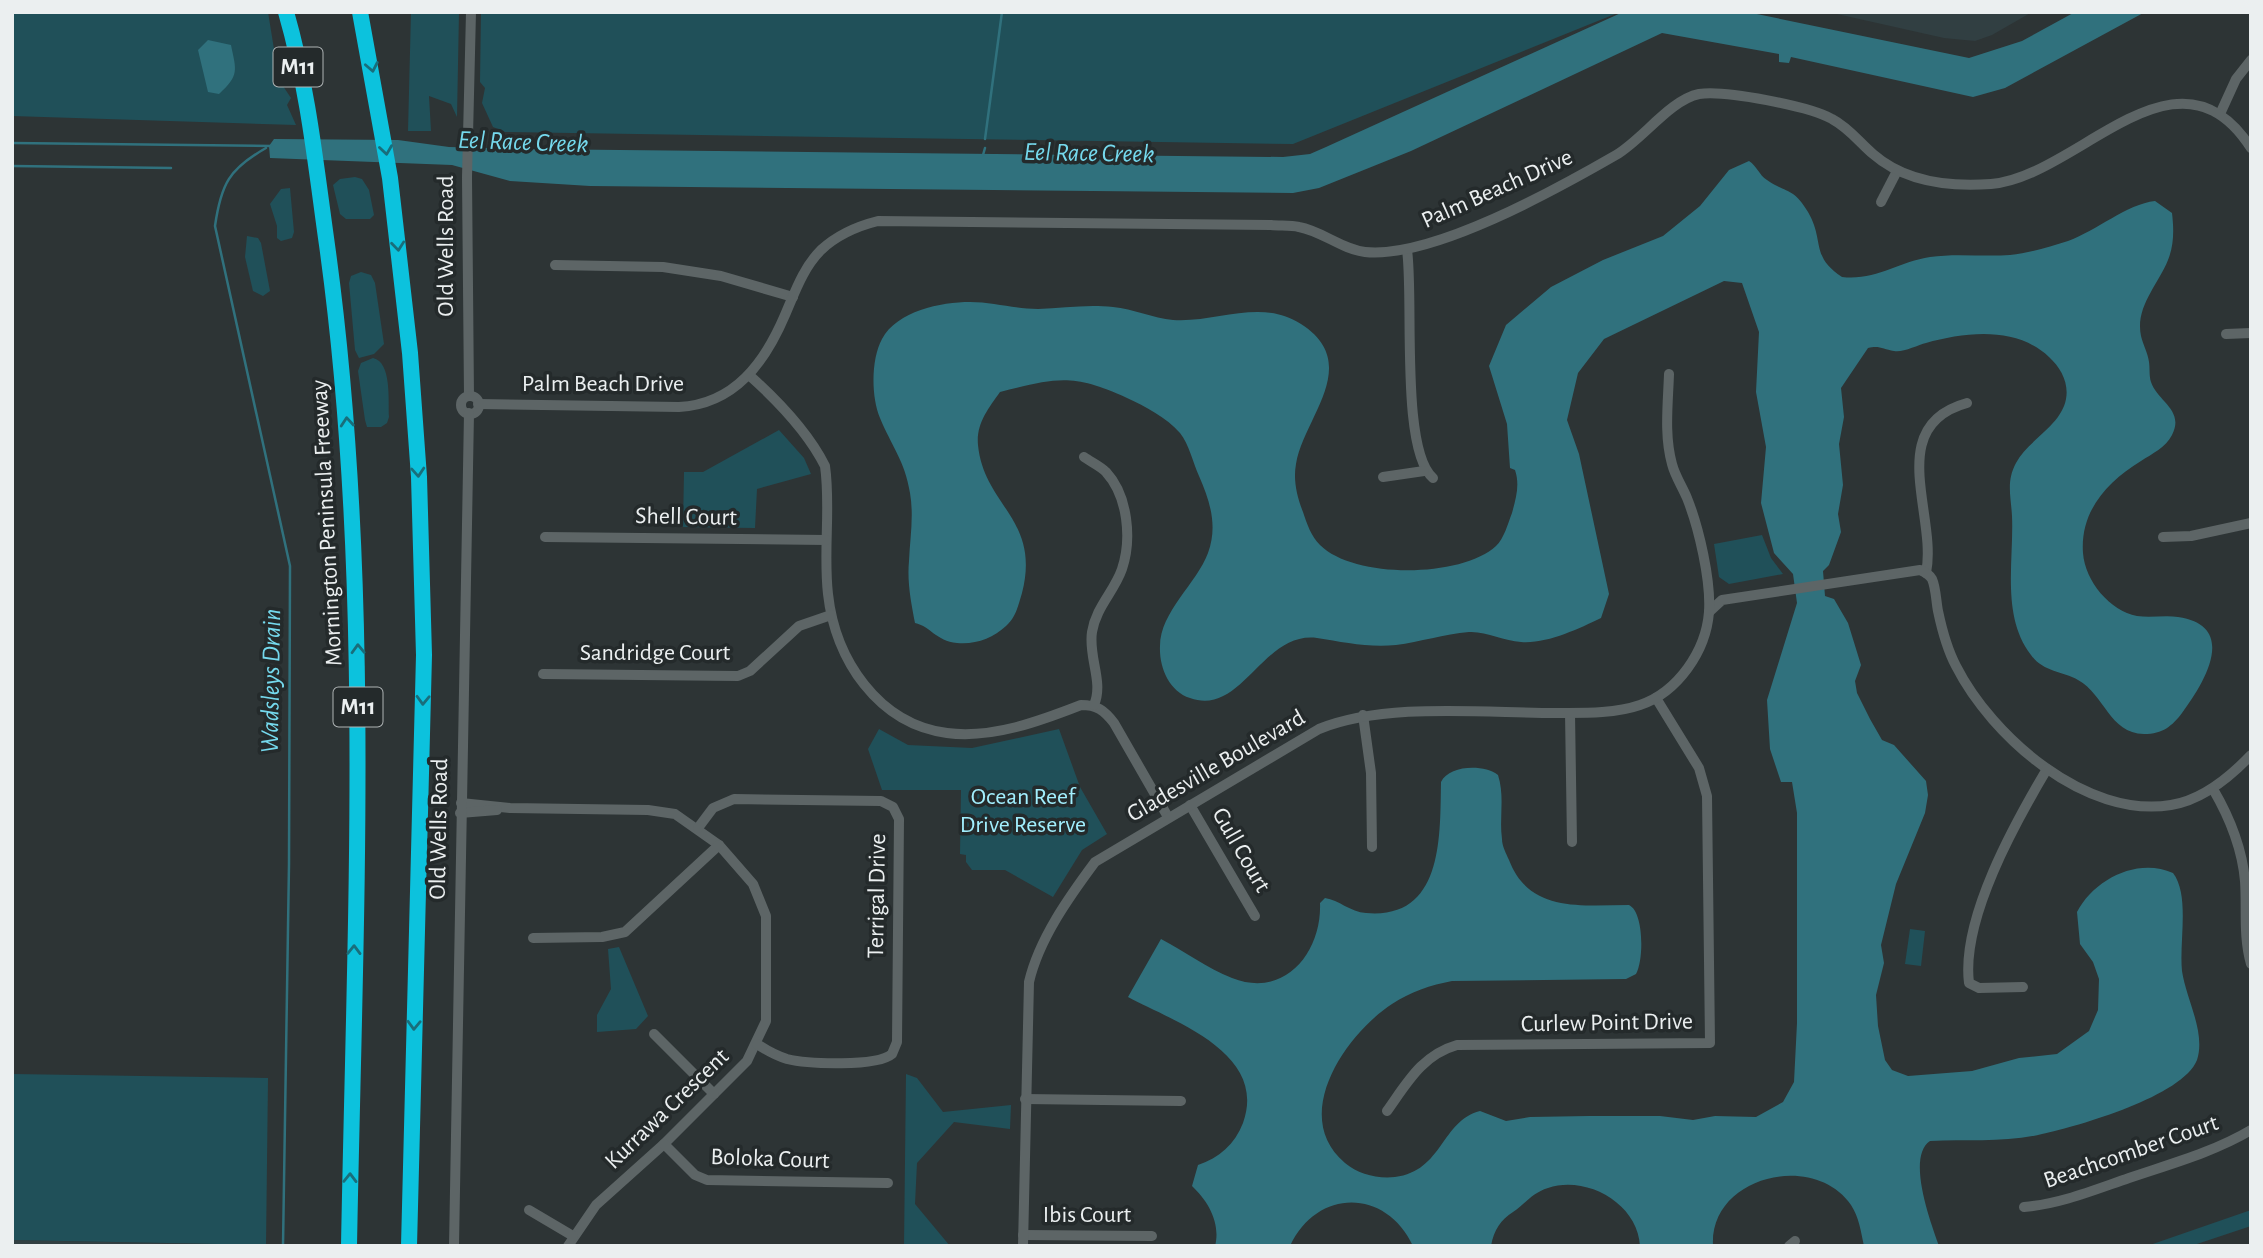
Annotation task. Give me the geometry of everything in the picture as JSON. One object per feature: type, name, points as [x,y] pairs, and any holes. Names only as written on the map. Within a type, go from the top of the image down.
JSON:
[{"type":"highway","name":"Mornington Peninsula Freeway","points":[[286,12],[310,122],[341,353],[355,554],[358,669],[349,1246]]},
{"type":"highway","points":[[360,12],[390,178],[410,353],[419,477],[425,655],[408,1246]]},
{"type":"street","name":"Old Wells Road","points":[[469,396],[467,177],[471,12]]},
{"type":"street","points":[[2251,60],[2236,79],[2220,114],[2239,131],[2251,148]]},
{"type":"street","name":"Palm Beach Drive","points":[[478,404],[693,406],[731,391],[749,375],[772,342],[807,267],[822,249],[857,227],[890,220],[1271,225],[1300,227],[1362,252],[1407,250],[1450,237],[1591,169],[1640,140],[1677,105],[1696,95],[1722,93],[1816,112],[1848,129],[1874,155],[1897,171],[1935,183],[1964,186],[1997,183],[2028,174],[2139,112],[2160,106],[2179,104],[2220,114]]},
{"type":"street","points":[[1881,202],[1897,171]]},
{"type":"street","points":[[1383,477],[1428,475],[1414,420],[1409,359],[1407,250]]},
{"type":"street","points":[[555,265],[663,267],[721,276],[793,297]]},
{"type":"street","points":[[2226,334],[2251,333]]},
{"type":"street","points":[[1669,374],[1666,434],[1672,466],[1687,498],[1700,538],[1709,612]]},
{"type":"street","points":[[749,375],[794,422],[821,458],[827,484],[826,573],[831,615],[842,649],[867,689],[899,717],[922,727],[947,733],[996,731],[1081,705],[1094,705],[1105,712],[1114,723],[1168,817]]},
{"type":"street","points":[[469,396],[477,399],[475,412],[462,410],[461,404],[469,396]]},
{"type":"street","points":[[1926,573],[1929,559],[1921,505],[1921,445],[1933,418],[1949,408],[1967,403]]},
{"type":"street","name":"Old Wells Road","points":[[454,1246],[469,413]]},
{"type":"street","points":[[1084,457],[1105,470],[1113,481],[1120,495],[1127,529],[1122,568],[1103,600],[1092,632],[1091,653],[1099,685],[1094,705]]},
{"type":"street","points":[[2163,537],[2191,536],[2251,523]]},
{"type":"street","name":"Shell Court","points":[[545,537],[826,540]]},
{"type":"street","points":[[1709,612],[1722,600],[1913,569],[1926,573],[1933,580],[1942,632],[1972,695],[1993,721],[2047,769],[2092,793],[2136,806],[2173,805],[2213,789],[2251,755]]},
{"type":"street","name":"Gladesville Boulevard","points":[[1023,1241],[1028,992],[1038,954],[1076,888],[1095,862],[1319,729],[1363,715],[1570,713],[1628,708],[1656,698],[1677,680],[1695,658],[1709,612]]},
{"type":"street","name":"Sandridge Court","points":[[543,674],[738,676],[750,671],[799,626],[831,615]]},
{"type":"street","name":"Curlew Point Drive","points":[[1387,1111],[1423,1062],[1441,1049],[1457,1045],[1710,1043],[1707,796],[1699,768],[1656,698]]},
{"type":"street","points":[[1570,713],[1572,842]]},
{"type":"street","points":[[1363,715],[1371,773],[1372,847]]},
{"type":"street","points":[[2023,987],[1979,988],[1969,983],[1967,969],[1980,908],[1994,869],[2011,830],[2047,769]]},
{"type":"street","points":[[2213,789],[2228,814],[2240,848],[2245,883],[2246,949],[2251,964]]},
{"type":"street","name":"Terrigal Drive","points":[[698,828],[713,808],[734,799],[881,801],[893,807],[899,819],[897,1042],[892,1054],[874,1063],[811,1061],[785,1058],[757,1044]]},
{"type":"street","name":"Gull Court","points":[[1190,805],[1255,916]]},
{"type":"street","name":"Kurrawa Crescent","points":[[461,808],[648,810],[675,814],[719,845],[753,884],[766,916],[766,1021],[747,1061],[664,1144],[596,1205],[570,1241]]},
{"type":"street","points":[[533,938],[602,937],[625,932],[719,845]]},
{"type":"street","points":[[654,1034],[714,1094]]},
{"type":"street","points":[[1025,1099],[1181,1101]]},
{"type":"street","name":"Beachcomber Court","points":[[2024,1207],[2049,1205],[2152,1170],[2220,1146],[2251,1129]]},
{"type":"street","name":"Boloka Court","points":[[664,1144],[691,1171],[707,1180],[888,1183]]},
{"type":"street","points":[[529,1210],[570,1241]]},
{"type":"street","name":"Ibis Court","points":[[1023,1241],[1152,1236]]},
{"type":"shaded area","points":[[1623,12],[1747,12],[1969,58],[2022,41],[2075,12],[2145,12],[2005,88],[1973,97],[1791,57],[1789,63],[1779,62],[1779,54],[1662,33],[1411,151],[1319,188],[1293,193],[590,186],[510,181],[452,165],[270,158],[269,146],[274,139],[398,140],[449,147],[525,149],[1283,157],[1310,154]]},
{"type":"shaded area","points":[[1828,12],[2032,12],[1992,35],[1975,41],[1944,38]]},
{"type":"shaded area","points":[[208,40],[231,45],[233,54],[235,72],[219,94],[208,92],[198,50]]},
{"type":"shaded area","points":[[1749,161],[1764,178],[1794,195],[1803,204],[1813,222],[1822,255],[1842,277],[1876,274],[1930,257],[2010,255],[2032,251],[2068,241],[2144,203],[2155,201],[2172,213],[2173,237],[2170,254],[2148,296],[2140,325],[2151,382],[2173,412],[2175,426],[2166,443],[2117,478],[2098,499],[2086,524],[2083,553],[2088,574],[2094,584],[2117,608],[2137,616],[2178,617],[2197,623],[2208,632],[2212,644],[2206,673],[2175,722],[2162,731],[2151,734],[2132,732],[2115,720],[2095,695],[2078,680],[2036,661],[2022,640],[2012,606],[2011,476],[2021,455],[2058,417],[2067,393],[2063,376],[2053,361],[2036,347],[2021,340],[1974,334],[1941,339],[1901,351],[1868,348],[1841,388],[1844,417],[1839,444],[1843,485],[1838,514],[1841,532],[1829,565],[1823,571],[1825,596],[1834,599],[1848,623],[1861,665],[1855,681],[1857,693],[1882,740],[1894,745],[1926,781],[1928,795],[1925,813],[1896,884],[1881,945],[1884,963],[1876,995],[1878,1026],[1885,1060],[1892,1070],[1908,1076],[1972,1071],[2019,1058],[2057,1054],[2089,1031],[2098,1010],[2099,979],[2093,962],[2080,944],[2077,912],[2094,890],[2106,881],[2118,874],[2146,868],[2173,873],[2178,882],[2183,906],[2182,971],[2199,1038],[2197,1060],[2188,1073],[2172,1086],[2104,1117],[2015,1139],[1930,1141],[1923,1149],[1920,1175],[1926,1207],[1939,1246],[1864,1246],[1854,1210],[1834,1188],[1813,1179],[1790,1176],[1767,1179],[1745,1188],[1728,1202],[1716,1222],[1713,1246],[1640,1246],[1630,1217],[1608,1196],[1579,1186],[1563,1185],[1538,1193],[1509,1215],[1496,1230],[1491,1246],[1413,1246],[1401,1227],[1386,1213],[1369,1205],[1352,1202],[1334,1205],[1317,1213],[1302,1227],[1290,1246],[1215,1246],[1216,1229],[1212,1213],[1192,1186],[1198,1165],[1225,1149],[1240,1131],[1247,1099],[1242,1077],[1230,1059],[1212,1043],[1192,1029],[1128,997],[1161,939],[1232,978],[1251,983],[1268,982],[1297,967],[1307,954],[1315,938],[1320,903],[1325,898],[1366,913],[1392,912],[1410,903],[1424,889],[1432,870],[1440,826],[1441,782],[1445,776],[1459,769],[1484,769],[1498,775],[1503,844],[1518,877],[1530,889],[1543,898],[1559,902],[1576,905],[1629,905],[1634,909],[1641,937],[1639,967],[1636,974],[1626,979],[1452,981],[1421,990],[1392,1004],[1357,1035],[1342,1055],[1330,1077],[1323,1100],[1322,1123],[1329,1144],[1345,1163],[1362,1173],[1375,1176],[1395,1177],[1411,1173],[1433,1156],[1467,1116],[1480,1111],[1506,1121],[1530,1117],[1589,1116],[1660,1116],[1693,1120],[1715,1116],[1756,1117],[1783,1102],[1794,1082],[1797,1023],[1797,813],[1792,782],[1781,782],[1770,749],[1767,700],[1797,603],[1793,574],[1774,553],[1761,503],[1766,447],[1756,392],[1759,332],[1742,283],[1724,281],[1604,339],[1578,373],[1567,420],[1579,454],[1609,594],[1601,618],[1562,635],[1531,642],[1469,632],[1386,646],[1317,638],[1298,639],[1281,647],[1239,686],[1224,696],[1208,701],[1190,698],[1176,690],[1161,662],[1160,646],[1166,621],[1203,564],[1212,533],[1206,495],[1180,433],[1162,417],[1141,405],[1108,390],[1078,381],[1051,381],[1000,392],[981,423],[978,445],[982,466],[1018,530],[1024,547],[1026,568],[1022,593],[1012,619],[1001,630],[977,642],[950,642],[915,623],[909,577],[912,519],[910,493],[905,472],[880,418],[875,400],[874,367],[878,347],[889,329],[898,321],[933,306],[959,302],[1038,309],[1103,306],[1173,320],[1255,312],[1286,316],[1301,324],[1319,340],[1328,356],[1329,373],[1325,391],[1301,446],[1295,470],[1299,500],[1314,538],[1336,556],[1381,569],[1434,569],[1459,564],[1480,557],[1499,543],[1516,497],[1517,481],[1515,470],[1510,468],[1507,424],[1489,366],[1506,325],[1551,287],[1603,260],[1663,236],[1700,206],[1729,170]]},
{"type":"shaded area","points":[[12,1240],[246,1245],[12,1246]]},
{"type":"green space","points":[[12,12],[268,12],[279,80],[291,98],[287,105],[296,125],[12,116]]},
{"type":"green space","points":[[411,12],[459,12],[457,117],[451,104],[429,96],[431,131],[408,131]]},
{"type":"green space","points":[[481,12],[1620,12],[1293,144],[505,132],[493,127],[482,103],[485,88],[480,82]]},
{"type":"green space","points":[[340,179],[362,179],[369,190],[374,215],[370,219],[346,219],[340,214],[333,185]]},
{"type":"green space","points":[[290,188],[294,232],[292,238],[281,241],[277,238],[277,226],[270,204],[281,189]]},
{"type":"green space","points":[[247,236],[258,238],[261,243],[270,291],[263,296],[253,291],[245,257]]},
{"type":"green space","points":[[361,272],[371,275],[375,283],[384,344],[374,354],[359,358],[355,350],[349,283],[351,276]]},
{"type":"green space","points":[[373,358],[383,367],[388,383],[389,417],[387,423],[381,427],[367,427],[358,371],[361,363]]},
{"type":"green space","points":[[779,430],[804,458],[811,474],[757,489],[755,528],[683,527],[684,472],[703,472]]},
{"type":"green space","points":[[1762,535],[1771,558],[1783,574],[1729,584],[1719,577],[1714,544]]},
{"type":"green space","name":"Ocean Reef Drive Reserve","points":[[879,729],[908,745],[972,748],[1059,729],[1080,787],[1107,834],[1082,850],[1053,897],[1005,870],[972,870],[966,862],[966,855],[960,854],[961,790],[882,790],[868,749]]},
{"type":"green space","points":[[1910,929],[1925,931],[1921,966],[1905,964]]},
{"type":"green space","points":[[619,947],[648,1016],[636,1029],[597,1032],[597,1015],[611,989],[608,949]]},
{"type":"green space","points":[[12,1074],[268,1078],[266,1245],[12,1240]]},
{"type":"green space","points":[[906,1074],[917,1078],[943,1112],[1011,1105],[1010,1129],[954,1122],[917,1163],[915,1204],[950,1246],[904,1246]]},
{"type":"green space","points":[[2251,1210],[2251,1226],[2191,1246],[2147,1246]]},
{"type":"waterway","points":[[985,139],[1002,12]]},
{"type":"waterway","name":"Eel Race Creek","points":[[12,143],[271,146]]},
{"type":"waterway","name":"Wadsleys Drain","points":[[266,148],[243,163],[229,179],[220,199],[215,226],[290,566],[283,1246]]},
{"type":"waterway","points":[[983,155],[985,148]]},
{"type":"waterway","points":[[12,166],[171,168]]}]
